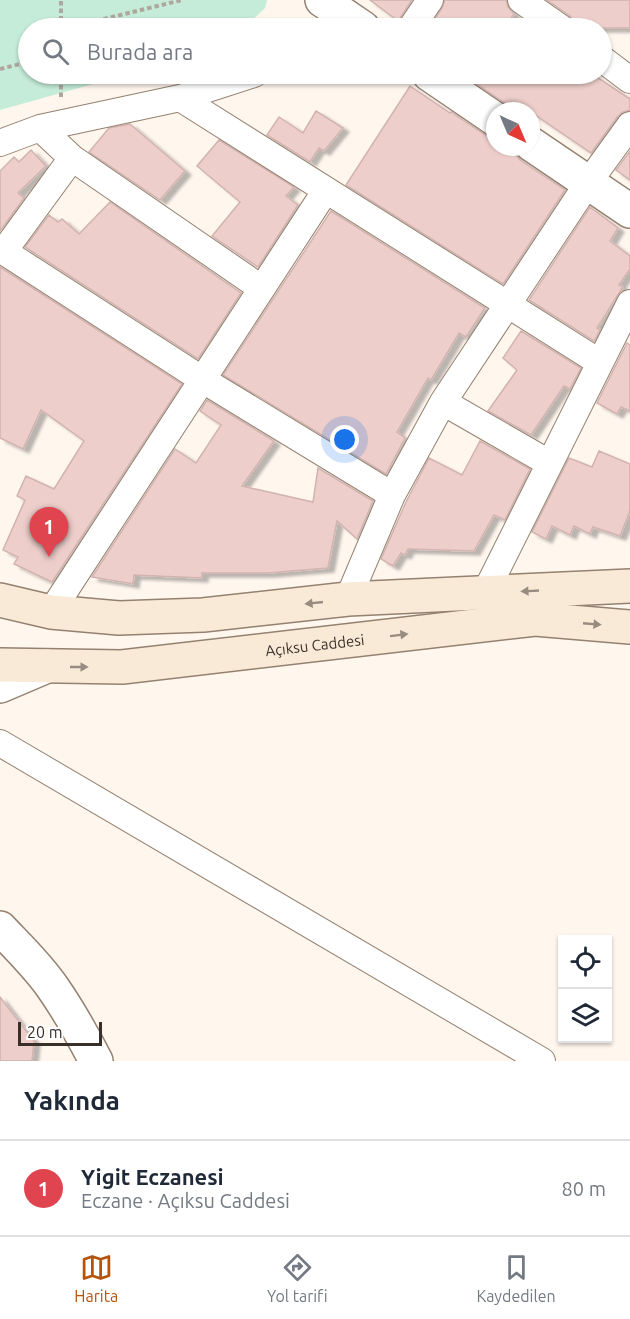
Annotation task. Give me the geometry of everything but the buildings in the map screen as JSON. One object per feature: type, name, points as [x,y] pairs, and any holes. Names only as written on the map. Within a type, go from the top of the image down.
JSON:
[{"type":"main road","points":[[0,600],[51,612],[119,618],[203,615],[348,599],[630,586]]},
{"type":"main road","name":"Açıksu Caddesi","points":[[0,665],[122,667],[535,619],[630,627]]},
{"type":"street","points":[[322,0],[348,18]]},
{"type":"street","points":[[418,18],[430,0]]},
{"type":"street","points":[[521,0],[547,18]]},
{"type":"street","points":[[612,66],[630,80]]},
{"type":"street","points":[[0,143],[40,128],[180,98],[223,84]]},
{"type":"street","points":[[444,84],[486,113]]},
{"type":"street","points":[[180,98],[599,362]]},
{"type":"street","points":[[348,599],[392,495],[443,402],[588,183],[630,125]]},
{"type":"street","points":[[40,128],[72,158],[261,288]]},
{"type":"street","points":[[540,150],[630,211]]},
{"type":"street","points":[[72,158],[2,250],[203,380],[392,495]]},
{"type":"street","points":[[51,612],[326,190]]},
{"type":"street","points":[[485,593],[630,303]]},
{"type":"street","points":[[443,402],[549,463]]},
{"type":"street","points":[[0,686],[47,666]]},
{"type":"street","points":[[0,743],[542,1061]]},
{"type":"street","points":[[0,914],[75,1022],[96,1061]]},
{"type":"street","points":[[0,928],[36,966]]},
{"type":"path","points":[[61,0],[61,18]]},
{"type":"path","points":[[108,18],[182,0]]},
{"type":"path","points":[[0,69],[18,64]]},
{"type":"green space","points":[[0,0],[267,0],[265,8],[254,18],[18,18],[18,84],[93,84],[0,110]]},
{"type":"place","name":"Yigit Eczanesi","points":[[49,557]]}]
